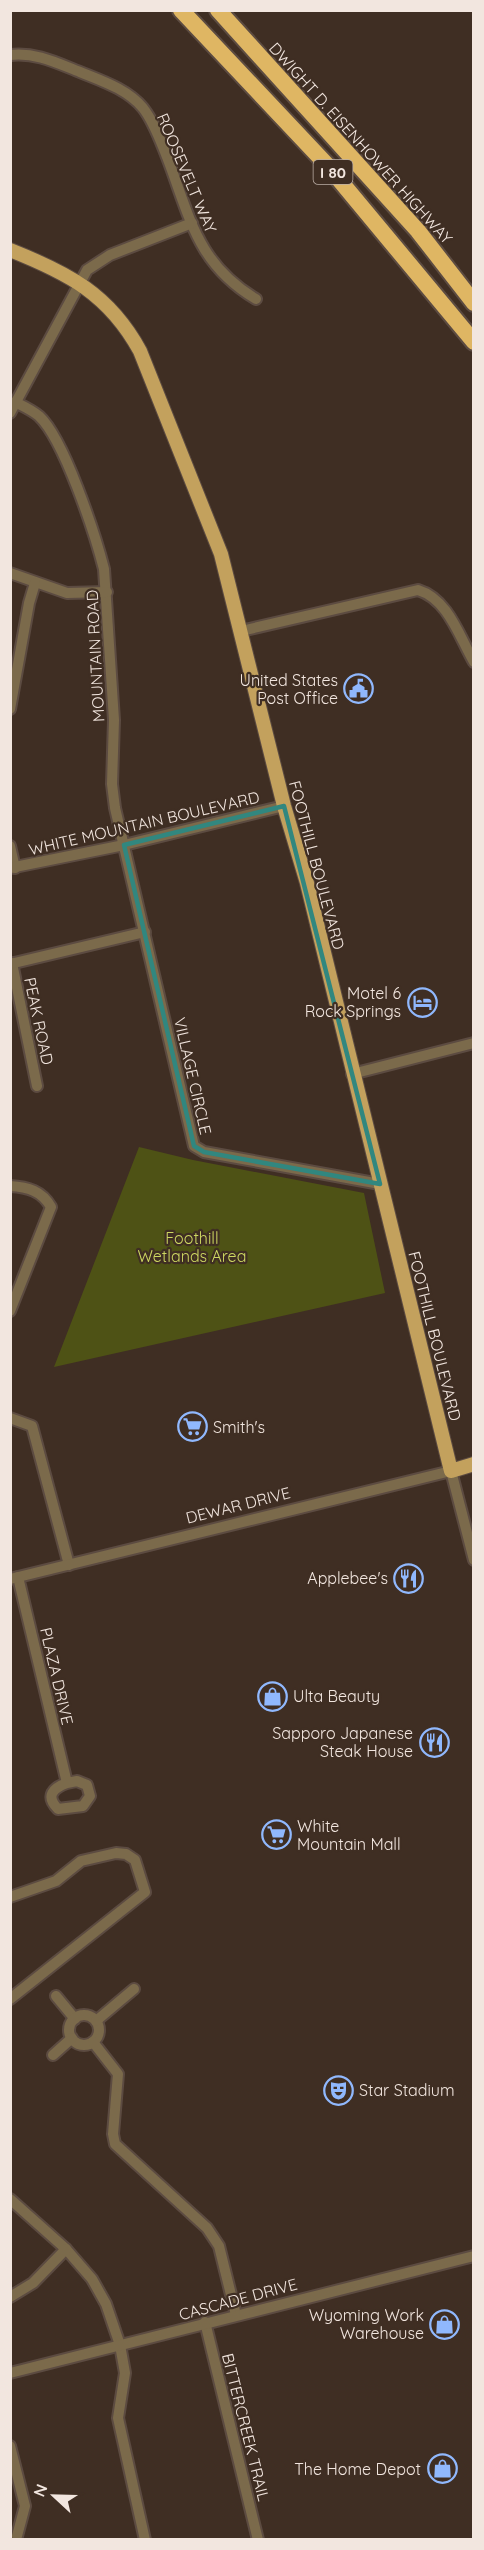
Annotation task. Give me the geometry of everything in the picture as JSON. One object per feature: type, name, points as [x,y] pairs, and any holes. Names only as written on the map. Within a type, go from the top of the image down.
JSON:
[{"type":"highway","name":"I 80","points":[[181,10],[327,165],[474,342]]},
{"type":"highway","name":"DWIGHT D. EISENHOWER HIGHWAY","points":[[218,10],[418,231],[474,303]]},
{"type":"main road","name":"FOOTHILL BOULEVARD","points":[[10,250],[53,267],[79,282],[109,306],[122,321],[140,351],[221,554],[284,806],[307,883],[451,1471]]},
{"type":"main road","name":"DEWAR DRIVE","points":[[451,1471],[474,1464]]},
{"type":"street","name":"ROOSEVELT WAY","points":[[10,55],[33,55],[47,58],[121,90],[142,107],[158,135],[201,245],[220,272],[237,288],[256,299]]},
{"type":"street","points":[[10,413],[87,270],[110,255],[192,223]]},
{"type":"street","name":"MOUNTAIN ROAD","points":[[15,402],[38,416],[50,429],[60,447],[98,546],[107,592],[114,720],[112,784],[145,932]]},
{"type":"street","points":[[10,573],[67,593],[107,592]]},
{"type":"street","points":[[10,709],[29,603],[35,583]]},
{"type":"street","points":[[241,632],[417,590],[429,594],[445,609],[474,662]]},
{"type":"street","name":"WHITE MOUNTAIN BOULEVARD","points":[[13,868],[124,845],[284,806]]},
{"type":"street","points":[[10,846],[13,868]]},
{"type":"street","points":[[11,964],[145,932]]},
{"type":"street","name":"VILLAGE CIRCLE","points":[[145,932],[194,1146],[204,1152],[380,1184]]},
{"type":"street","name":"PEAK ROAD","points":[[11,964],[37,1086]]},
{"type":"street","points":[[352,1074],[474,1043]]},
{"type":"street","points":[[10,1185],[34,1190],[45,1197],[51,1207],[10,1311]]},
{"type":"street","points":[[10,1418],[32,1426],[69,1565]]},
{"type":"street","name":"FOOTHILL BOULEVARD","points":[[451,1471],[474,1560]]},
{"type":"street","name":"DEWAR DRIVE","points":[[14,1578],[451,1471]]},
{"type":"street","name":"PLAZA DRIVE","points":[[14,1578],[67,1783]]},
{"type":"street","points":[[10,1896],[56,1881],[81,1861],[116,1852],[126,1854],[135,1860],[145,1892],[10,1999]]},
{"type":"street","points":[[96,2021],[134,1989]]},
{"type":"street","points":[[56,1996],[75,2019]]},
{"type":"street","points":[[84,2016],[96,2021],[99,2034],[93,2042],[85,2045],[78,2044],[72,2038],[70,2028],[75,2019],[84,2016]]},
{"type":"street","points":[[52,2055],[72,2038]]},
{"type":"street","points":[[93,2042],[118,2074],[113,2134],[116,2144],[212,2234],[219,2246],[236,2314]]},
{"type":"street","points":[[10,2199],[66,2249],[92,2279],[106,2304],[120,2345],[125,2373],[118,2418],[145,2540]]},
{"type":"street","points":[[10,2297],[33,2283],[66,2249]]},
{"type":"street","name":"CASCADE DRIVE","points":[[10,2373],[236,2314],[474,2256]]},
{"type":"street","name":"BITTERCREEK TRAIL","points":[[205,2322],[258,2540]]},
{"type":"street","points":[[10,2446],[25,2506],[18,2536]]},
{"type":"highlighted area","points":[[284,806],[380,1184],[204,1152],[194,1146],[124,845]]},
{"type":"green space","name":"Foothill Wetlands Area","points":[[139,1147],[193,1160],[364,1193],[385,1293],[54,1367]]},
{"type":"place","name":"United States Post Office","points":[[359,689]]},
{"type":"place","name":"Motel 6 Rock Springs","points":[[422,1002]]},
{"type":"place","name":"Smith's","points":[[192,1427]]},
{"type":"place","name":"Applebee's","points":[[409,1578]]},
{"type":"place","name":"Ulta Beauty","points":[[272,1696]]},
{"type":"place","name":"Sapporo Japanese Steak House","points":[[434,1742]]},
{"type":"place","name":"White Mountain Mall","points":[[276,1835]]},
{"type":"place","name":"Star Stadium","points":[[338,2090]]},
{"type":"place","name":"Wyoming Work Warehouse","points":[[445,2324]]},
{"type":"place","name":"The Home Depot","points":[[442,2469]]}]
